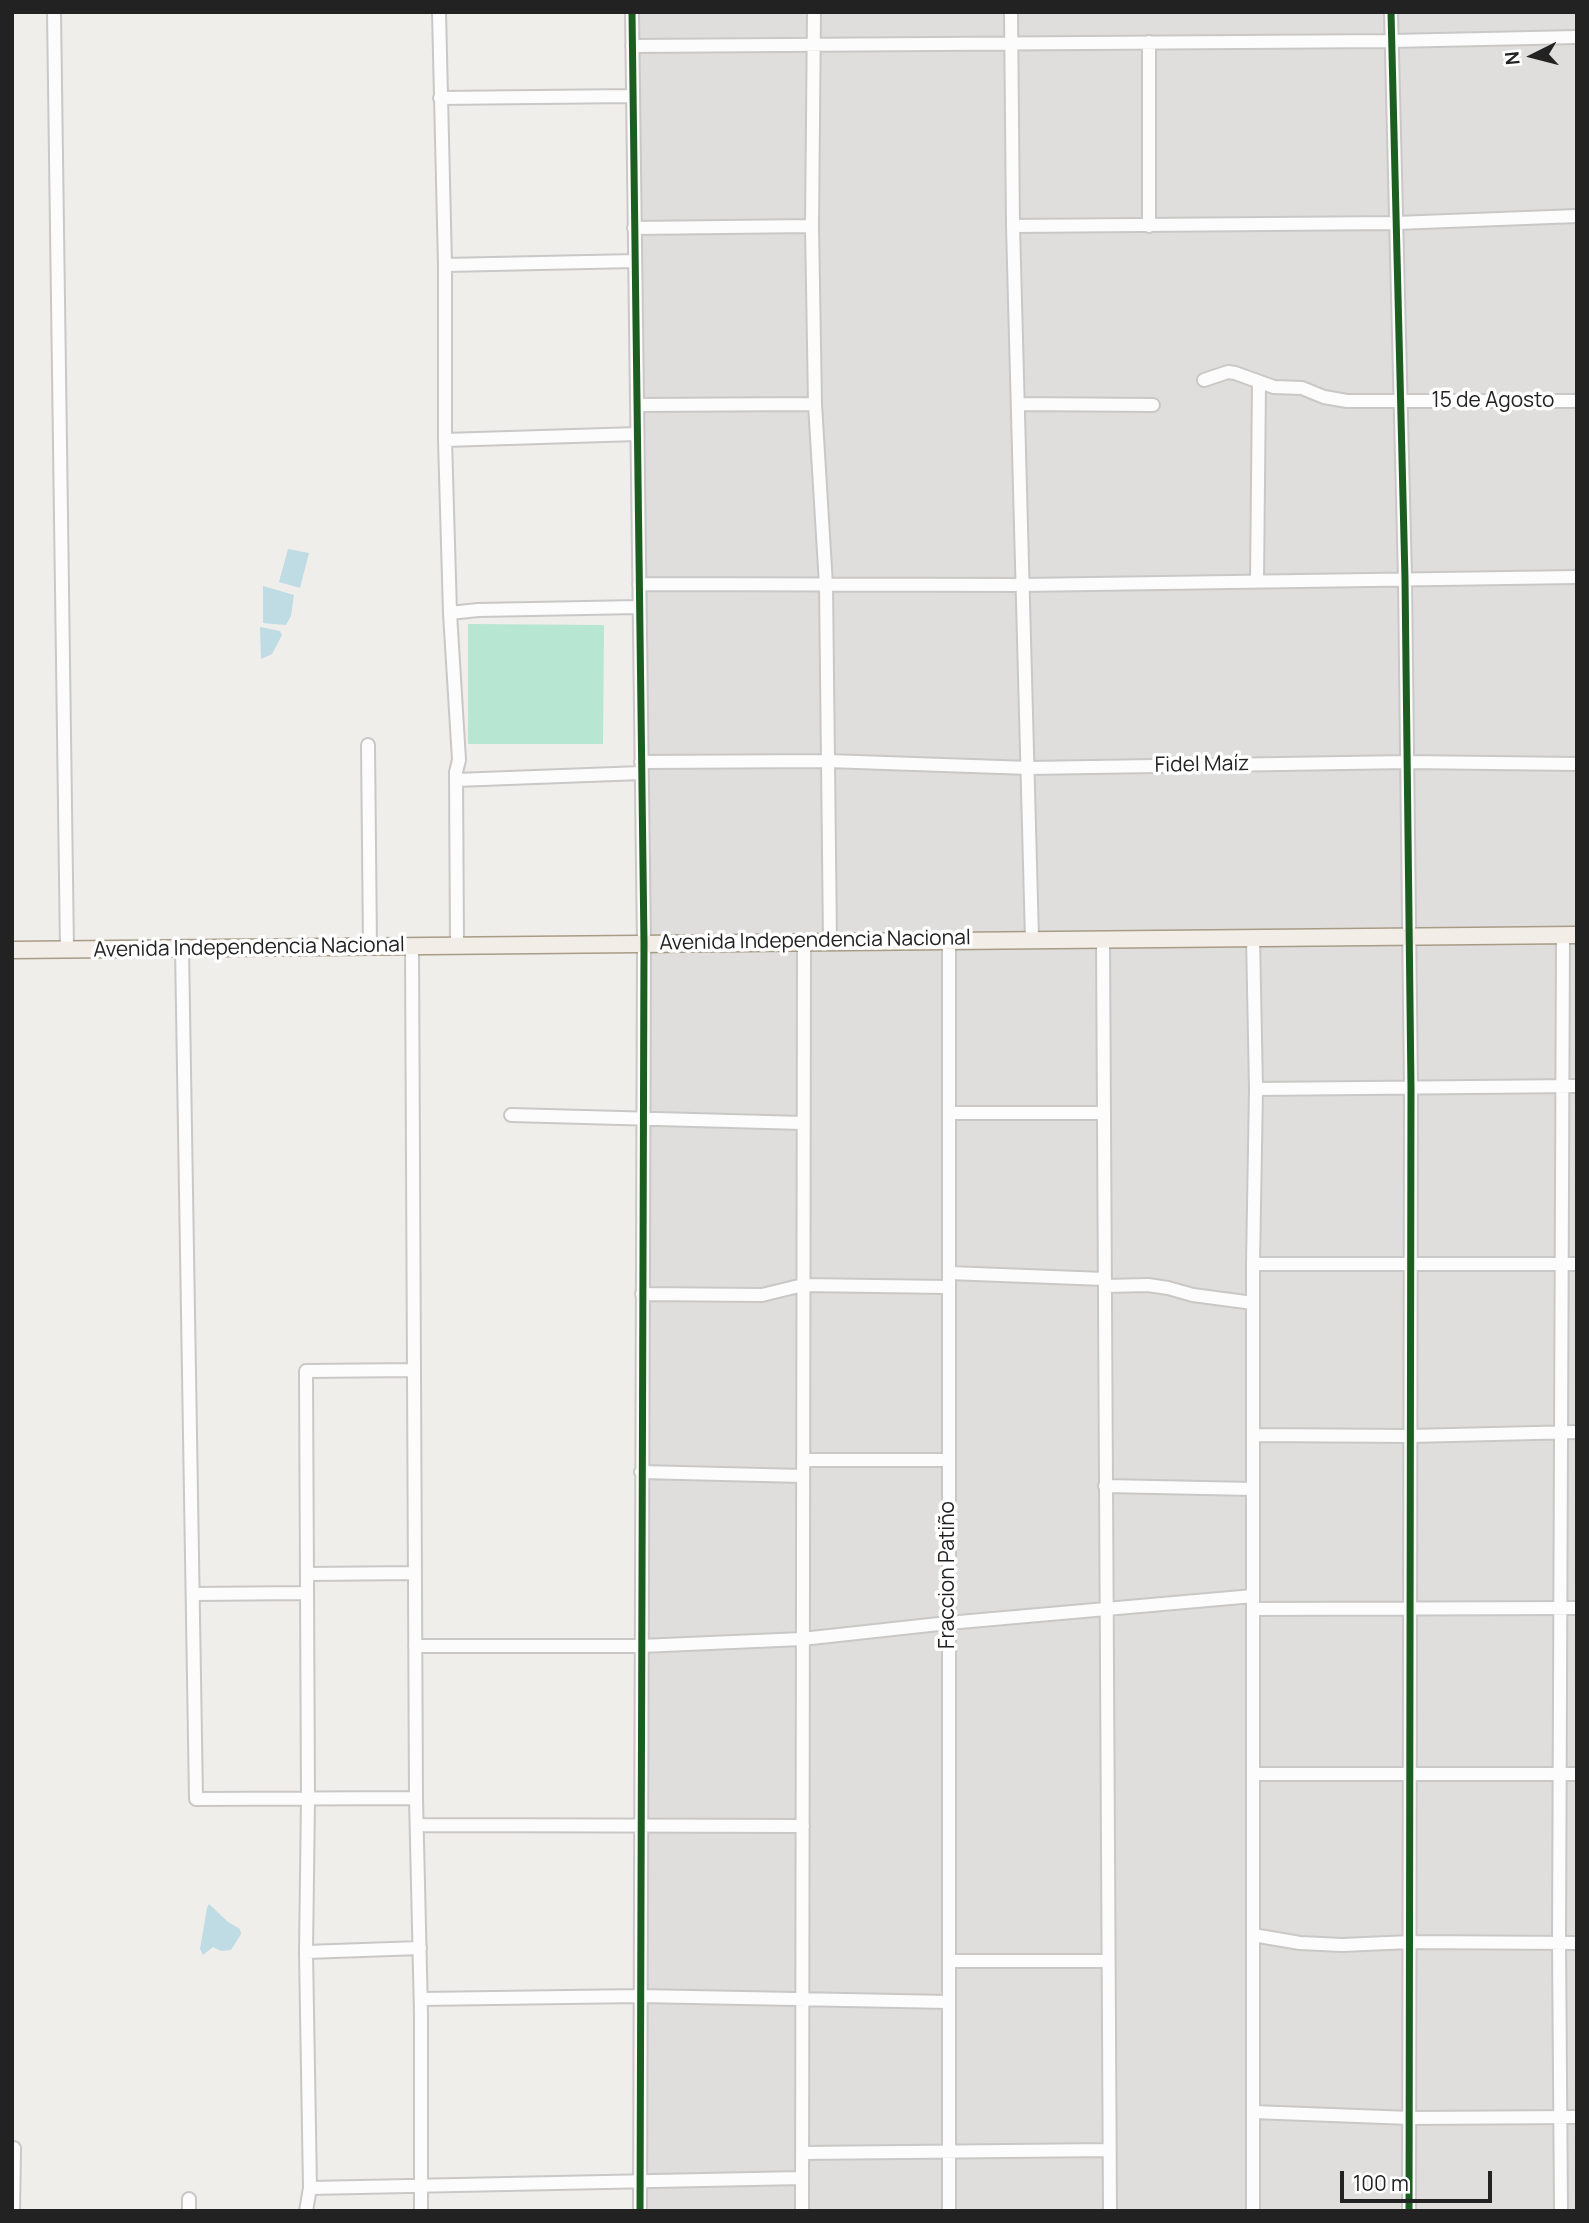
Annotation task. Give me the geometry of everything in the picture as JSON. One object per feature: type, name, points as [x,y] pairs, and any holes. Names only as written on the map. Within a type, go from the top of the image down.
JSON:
[{"type":"main road","name":"Avenida Independencia Nacional","points":[[12,950],[1570,935]]},
{"type":"street","points":[[54,12],[67,950]]},
{"type":"street","points":[[439,12],[445,265],[445,440],[450,613],[459,760],[456,780],[457,945]]},
{"type":"street","points":[[632,12],[644,943],[640,2211]]},
{"type":"street","points":[[814,12],[812,226],[815,404],[826,585],[830,941]]},
{"type":"street","points":[[1011,12],[1013,226],[1032,939]]},
{"type":"street","points":[[1391,12],[1405,579],[1412,1088],[1409,1264],[1409,2211]]},
{"type":"street","points":[[632,46],[1391,41],[1577,37]]},
{"type":"street","points":[[1149,42],[1149,226]]},
{"type":"street","points":[[440,98],[633,96]]},
{"type":"street","points":[[1013,226],[1396,223],[1577,216]]},
{"type":"street","points":[[634,228],[812,226]]},
{"type":"street","points":[[445,265],[635,261]]},
{"type":"street","name":"15 de Agosto","points":[[1205,380],[1228,372],[1274,387],[1302,388],[1324,397],[1347,401],[1577,401]]},
{"type":"street","points":[[1257,581],[1259,383]]},
{"type":"street","points":[[636,405],[815,404]]},
{"type":"street","points":[[1019,404],[1153,405]]},
{"type":"street","points":[[445,440],[637,434]]},
{"type":"street","points":[[639,584],[1023,585],[1577,576]]},
{"type":"street","points":[[450,613],[478,610],[639,607]]},
{"type":"street","points":[[368,745],[369,946]]},
{"type":"street","name":"Fidel Maíz","points":[[456,780],[641,768],[828,761],[1028,768],[1407,762],[1577,764]]},
{"type":"street","points":[[1561,2211],[1561,1085],[1570,935]]},
{"type":"street","points":[[1253,937],[1256,1089],[1253,1264],[1253,2211]]},
{"type":"street","points":[[1103,938],[1110,2211]]},
{"type":"street","name":"Fraccion Patiño","points":[[949,940],[949,2211]]},
{"type":"street","points":[[802,2211],[804,941]]},
{"type":"street","points":[[412,946],[421,2211]]},
{"type":"street","points":[[182,948],[196,1799],[416,1798]]},
{"type":"street","points":[[1256,1089],[1577,1086]]},
{"type":"street","points":[[949,1113],[1103,1113]]},
{"type":"street","points":[[512,1115],[803,1123]]},
{"type":"street","points":[[1253,1264],[1577,1264]]},
{"type":"street","points":[[948,1273],[1157,1287],[1253,1303]]},
{"type":"street","points":[[642,1294],[762,1294],[803,1285],[948,1287]]},
{"type":"street","points":[[306,2211],[310,2188],[306,1952],[306,1371],[414,1370]]},
{"type":"street","points":[[1253,1434],[1410,1436],[1577,1432]]},
{"type":"street","points":[[803,1460],[948,1460]]},
{"type":"street","points":[[641,1472],[803,1476]]},
{"type":"street","points":[[1105,1486],[1253,1489]]},
{"type":"street","points":[[307,1574],[415,1573]]},
{"type":"street","points":[[193,1594],[307,1593]]},
{"type":"street","points":[[415,1646],[641,1646],[802,1639],[1105,1610],[1253,1603],[1410,1609],[1577,1608]]},
{"type":"street","points":[[1253,1773],[1577,1774]]},
{"type":"street","points":[[417,1825],[803,1826]]},
{"type":"street","points":[[1253,1935],[1300,1943],[1342,1945],[1411,1942],[1577,1943]]},
{"type":"street","points":[[306,1952],[419,1948]]},
{"type":"street","points":[[949,1961],[1108,1961]]},
{"type":"street","points":[[421,1999],[640,1996],[949,2002]]},
{"type":"street","points":[[1253,2112],[1410,2118],[1577,2117]]},
{"type":"street","points":[[13,2211],[14,2148]]},
{"type":"street","points":[[802,2153],[1109,2150]]},
{"type":"street","points":[[310,2188],[802,2178]]},
{"type":"shaded area","points":[[631,12],[1577,12],[1577,2211],[641,2211],[644,943]]},
{"type":"green space","points":[[468,624],[604,625],[603,744],[468,744]]},
{"type":"water","points":[[288,549],[309,553],[300,588],[279,582]]},
{"type":"water","points":[[263,586],[294,595],[291,616],[286,625],[263,623]]},
{"type":"water","points":[[260,627],[280,631],[282,635],[272,654],[261,659]]},
{"type":"water","points":[[209,1904],[240,1929],[241,1934],[231,1950],[221,1951],[213,1947],[203,1955],[200,1949]]},
{"type":"cycle path","points":[[632,12],[644,943],[640,2211]]},
{"type":"cycle path","points":[[1391,12],[1405,579],[1411,1088],[1409,2211]]}]
